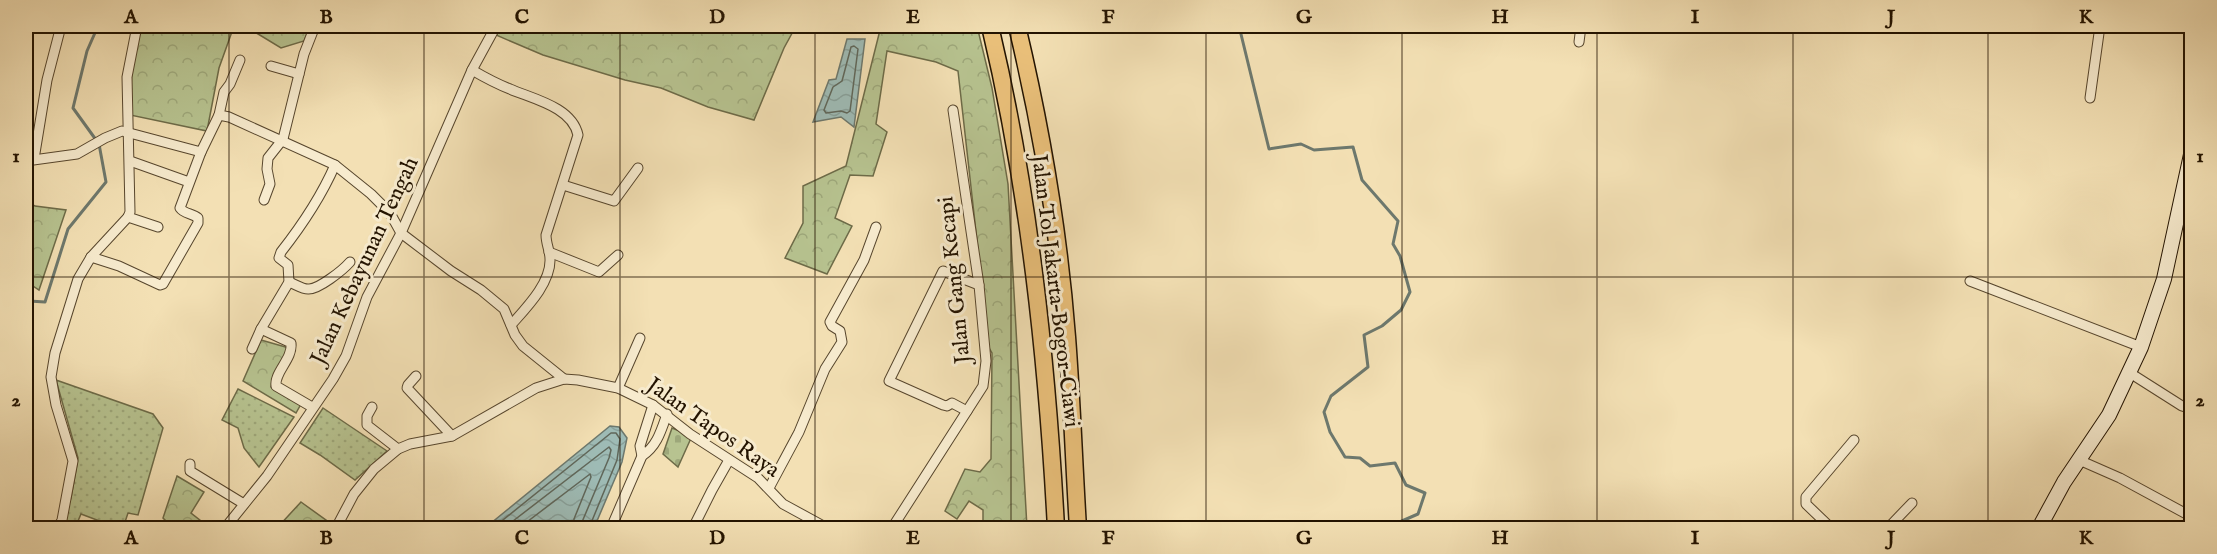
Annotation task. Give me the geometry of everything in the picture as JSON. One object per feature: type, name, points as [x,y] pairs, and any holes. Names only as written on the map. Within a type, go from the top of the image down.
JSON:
[{"type":"highway","name":"Jalan Tol Jakarta–Bogor–Ciawi","points":[[990,26],[1028,221],[1052,450],[1056,528]]},
{"type":"highway","name":"Jalan Tol Jakarta–Bogor–Ciawi","points":[[1017,26],[1030,81],[1054,221],[1067,335],[1078,528]]},
{"type":"main road","points":[[2039,528],[2079,460],[2109,415],[2141,347],[2164,279],[2192,150]]},
{"type":"street","points":[[42,26],[60,27],[29,160],[77,154],[122,131],[201,152]]},
{"type":"street","points":[[58,528],[73,461],[56,405],[51,377],[55,353],[78,279],[90,257],[128,217],[130,161],[127,131],[127,77],[137,26]]},
{"type":"street","points":[[264,200],[270,184],[267,169],[268,158],[283,140],[304,54],[315,26]]},
{"type":"street","name":"Jalan Kebayunan Tengah","points":[[225,528],[267,476],[346,356],[367,297],[401,233],[472,70],[496,26]]},
{"type":"street","points":[[1579,42],[1581,26]]},
{"type":"street","points":[[2090,98],[2100,26]]},
{"type":"street","points":[[90,257],[119,266],[160,285],[165,281],[198,223],[198,218],[180,208],[201,152],[219,115],[224,92],[240,60]]},
{"type":"street","points":[[271,66],[299,74]]},
{"type":"street","points":[[472,70],[508,89],[556,108],[575,127],[578,135],[546,235],[550,258],[547,277],[511,325]]},
{"type":"street","name":"Jalan Gang Kecapi","points":[[892,528],[983,387],[985,374],[986,361],[979,285],[953,110]]},
{"type":"street","points":[[219,115],[283,140],[335,165],[371,194],[390,213],[401,233],[504,309],[515,335],[523,346],[564,380]]},
{"type":"street","points":[[130,161],[189,182]]},
{"type":"street","points":[[252,349],[289,282],[288,265],[279,258],[281,252],[306,221],[321,197],[335,165]]},
{"type":"street","points":[[563,185],[614,201],[638,168]]},
{"type":"street","points":[[128,217],[158,226]]},
{"type":"street","points":[[769,488],[799,432],[825,369],[842,342],[840,331],[830,322],[864,260],[876,227]]},
{"type":"street","points":[[549,252],[599,272],[618,255]]},
{"type":"street","points":[[289,282],[306,289],[314,288],[337,274],[350,262]]},
{"type":"street","points":[[967,411],[952,403],[947,406],[943,405],[890,381],[943,271],[979,285]]},
{"type":"street","points":[[1970,281],[2141,347]]},
{"type":"street","points":[[261,329],[291,343],[292,347],[285,364],[275,381],[276,386],[312,407]]},
{"type":"street","points":[[618,388],[640,338]]},
{"type":"street","points":[[2130,373],[2182,406],[2192,409]]},
{"type":"street","points":[[416,376],[407,388],[452,436]]},
{"type":"street","name":"Jalan Tapos Raya","points":[[336,528],[354,494],[374,470],[398,449],[410,444],[452,436],[536,388],[564,380],[578,380],[618,388],[653,405],[690,434],[758,478],[783,504],[827,528]]},
{"type":"street","points":[[642,456],[640,446],[653,405]]},
{"type":"street","points":[[372,407],[366,416],[367,425],[398,449]]},
{"type":"street","points":[[611,528],[642,456],[657,442],[667,414]]},
{"type":"street","points":[[1831,528],[1806,504],[1806,497],[1854,440]]},
{"type":"street","points":[[693,528],[729,460]]},
{"type":"street","points":[[2079,460],[2120,478],[2192,517]]},
{"type":"street","points":[[190,464],[190,471],[244,504]]},
{"type":"street","points":[[1888,528],[1912,503]]},
{"type":"green space","points":[[142,26],[234,26],[219,68],[207,131],[130,115],[132,63]]},
{"type":"green space","points":[[245,26],[310,26],[304,41],[281,48]]},
{"type":"green space","points":[[502,26],[796,26],[784,48],[754,120],[708,107],[661,88],[625,80],[543,55],[496,35]]},
{"type":"green space","points":[[881,26],[977,26],[992,88],[1008,184],[1027,528],[983,528],[983,510],[969,501],[957,519],[945,511],[965,469],[980,472],[991,459],[992,353],[989,348],[958,71],[936,62],[887,51],[876,124],[887,132],[873,176],[850,175],[835,218],[852,226],[827,274],[785,258],[803,223],[803,186],[846,166]]},
{"type":"green space","points":[[26,200],[35,206],[66,210],[39,290],[26,279]]},
{"type":"green space","points":[[261,340],[289,348],[271,387],[301,404],[296,413],[243,381]]},
{"type":"green space","points":[[56,380],[153,414],[163,428],[138,515],[128,513],[123,528],[81,514],[75,528],[60,528],[71,498],[78,458]]},
{"type":"green space","points":[[238,389],[294,417],[259,467],[244,448],[238,428],[222,420]]},
{"type":"green space","points":[[323,408],[387,451],[355,480],[300,443]]},
{"type":"green space","points":[[672,428],[692,436],[678,467],[663,454]]},
{"type":"green space","points":[[177,476],[204,492],[191,513],[210,528],[170,528],[171,526],[163,518]]},
{"type":"green space","points":[[301,502],[330,523],[326,528],[277,528]]},
{"type":"water","points":[[847,39],[865,39],[854,127],[841,117],[813,122],[829,80],[836,79]]},
{"type":"water","points":[[610,426],[619,427],[627,438],[622,462],[594,528],[485,528]]},
{"type":"waterway","points":[[26,295],[29,301],[45,302],[68,229],[106,182],[99,144],[73,108],[87,51],[98,26]]},
{"type":"waterway","points":[[1239,26],[1269,149],[1301,144],[1314,150],[1353,147],[1362,180],[1398,221],[1393,244],[1400,256],[1410,292],[1401,310],[1382,326],[1364,335],[1368,367],[1331,396],[1324,412],[1330,432],[1345,457],[1360,458],[1370,466],[1395,463],[1406,485],[1425,493],[1418,514],[1390,528]]}]
